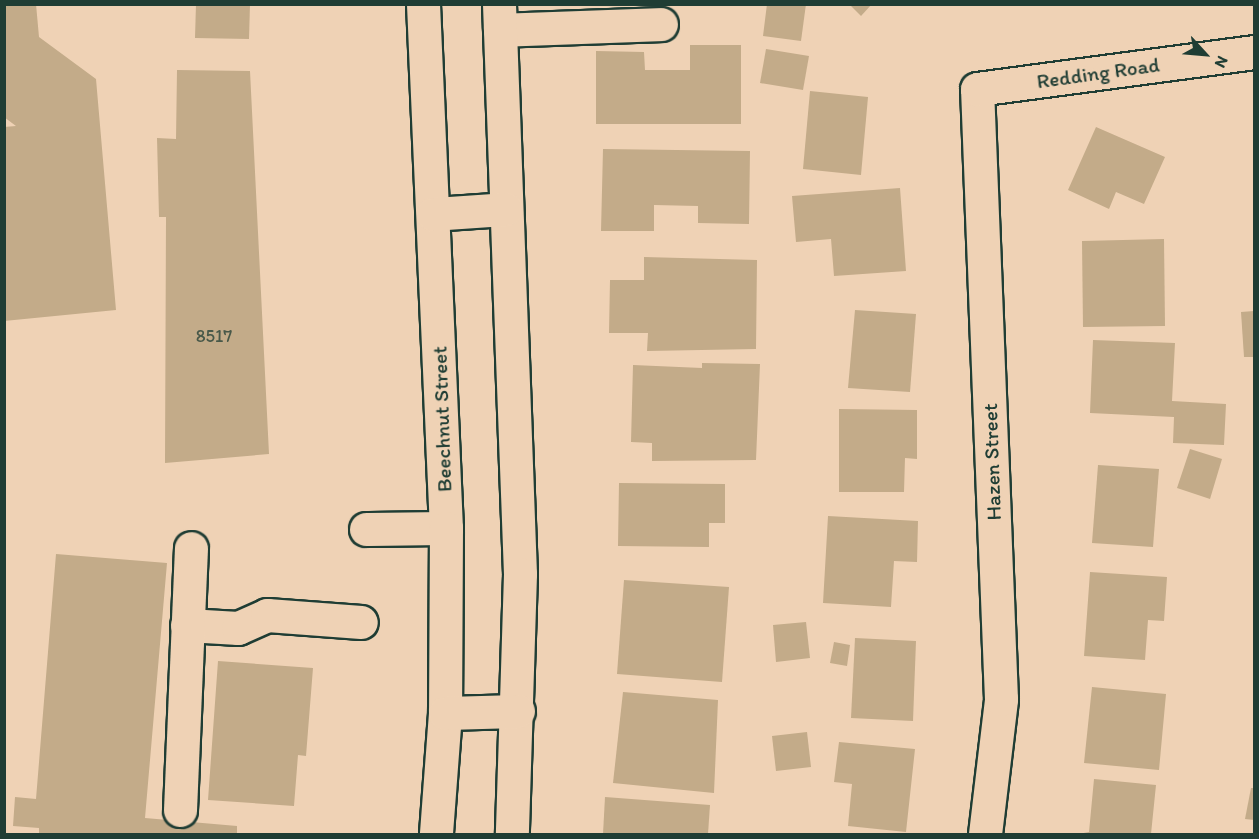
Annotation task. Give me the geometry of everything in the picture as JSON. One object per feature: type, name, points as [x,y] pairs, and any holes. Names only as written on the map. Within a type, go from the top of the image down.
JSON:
[{"type":"main road","name":"Beechnut Street","points":[[423,4],[446,528],[445,713],[436,834]]},
{"type":"main road","points":[[512,834],[518,711],[520,574],[499,17],[661,24]]},
{"type":"main road","name":"Redding Road","points":[[977,89],[1254,52]]},
{"type":"main road","name":"Hazen Street","points":[[977,89],[1001,699],[986,834]]},
{"type":"main road","points":[[433,214],[506,209]]},
{"type":"main road","points":[[366,529],[446,528]]},
{"type":"main road","points":[[180,810],[191,548]]},
{"type":"main road","points":[[187,625],[238,628],[267,615],[361,622]]},
{"type":"main road","points":[[445,713],[518,711]]},
{"type":"building","points":[[4,4],[36,4],[39,37],[96,79],[116,310],[4,321],[4,127],[16,126],[4,117]]},
{"type":"building","points":[[196,4],[250,4],[249,39],[195,38]]},
{"type":"building","points":[[767,4],[806,4],[801,41],[763,36]]},
{"type":"building","points":[[849,4],[872,4],[861,16]]},
{"type":"building","points":[[690,45],[741,45],[741,124],[596,124],[596,51],[644,52],[645,70],[690,70]]},
{"type":"building","points":[[766,49],[809,56],[803,90],[760,83]]},
{"type":"building","points":[[177,70],[250,71],[269,454],[165,463],[166,217],[159,217],[157,138],[176,139]]},
{"type":"building","points":[[810,91],[868,97],[861,175],[803,169]]},
{"type":"building","points":[[1096,127],[1165,157],[1144,204],[1116,192],[1109,209],[1068,190]]},
{"type":"building","points":[[603,149],[750,151],[749,224],[698,223],[698,206],[654,205],[654,231],[601,231]]},
{"type":"building","points":[[900,188],[906,271],[834,276],[831,239],[796,242],[792,196]]},
{"type":"building","points":[[1164,239],[1165,326],[1083,327],[1082,241]]},
{"type":"building","points":[[644,257],[757,260],[756,349],[647,351],[648,333],[609,333],[610,280],[644,280]]},
{"type":"building","points":[[855,310],[916,314],[910,392],[848,388]]},
{"type":"building","points":[[1254,311],[1254,357],[1244,357],[1241,312]]},
{"type":"building","points":[[1093,340],[1175,343],[1172,401],[1226,404],[1224,445],[1173,443],[1174,417],[1090,413]]},
{"type":"building","points":[[702,363],[760,364],[756,460],[652,461],[652,443],[631,442],[633,365],[702,368]]},
{"type":"building","points":[[839,409],[917,410],[917,459],[905,458],[904,492],[839,492]]},
{"type":"building","points":[[1190,449],[1222,459],[1210,499],[1177,488]]},
{"type":"building","points":[[1098,465],[1159,469],[1153,547],[1092,543]]},
{"type":"building","points":[[619,483],[725,484],[725,523],[709,523],[709,547],[618,546]]},
{"type":"building","points":[[828,516],[918,521],[917,562],[894,561],[891,607],[823,603]]},
{"type":"building","points":[[56,554],[167,563],[145,818],[237,826],[237,834],[39,834],[39,828],[13,826],[15,797],[36,799]]},
{"type":"building","points":[[1090,572],[1167,577],[1164,621],[1148,620],[1145,660],[1084,656]]},
{"type":"building","points":[[624,580],[729,587],[722,682],[617,674]]},
{"type":"building","points":[[806,622],[810,658],[776,662],[773,625]]},
{"type":"building","points":[[855,638],[916,641],[913,721],[851,718]]},
{"type":"building","points":[[834,642],[850,645],[847,666],[830,663]]},
{"type":"building","points":[[218,661],[313,668],[306,756],[298,755],[294,806],[208,800]]},
{"type":"building","points":[[1092,687],[1166,694],[1159,770],[1084,763]]},
{"type":"building","points":[[623,692],[718,700],[714,793],[613,783]]},
{"type":"building","points":[[807,732],[811,767],[776,771],[772,736]]},
{"type":"building","points":[[839,742],[915,749],[906,832],[848,826],[852,784],[834,782]]},
{"type":"building","points":[[1094,779],[1156,785],[1151,834],[1078,834],[1089,832]]},
{"type":"building","points":[[1251,788],[1254,788],[1254,820],[1245,819]]},
{"type":"building","points":[[605,797],[710,805],[708,834],[603,834]]}]
